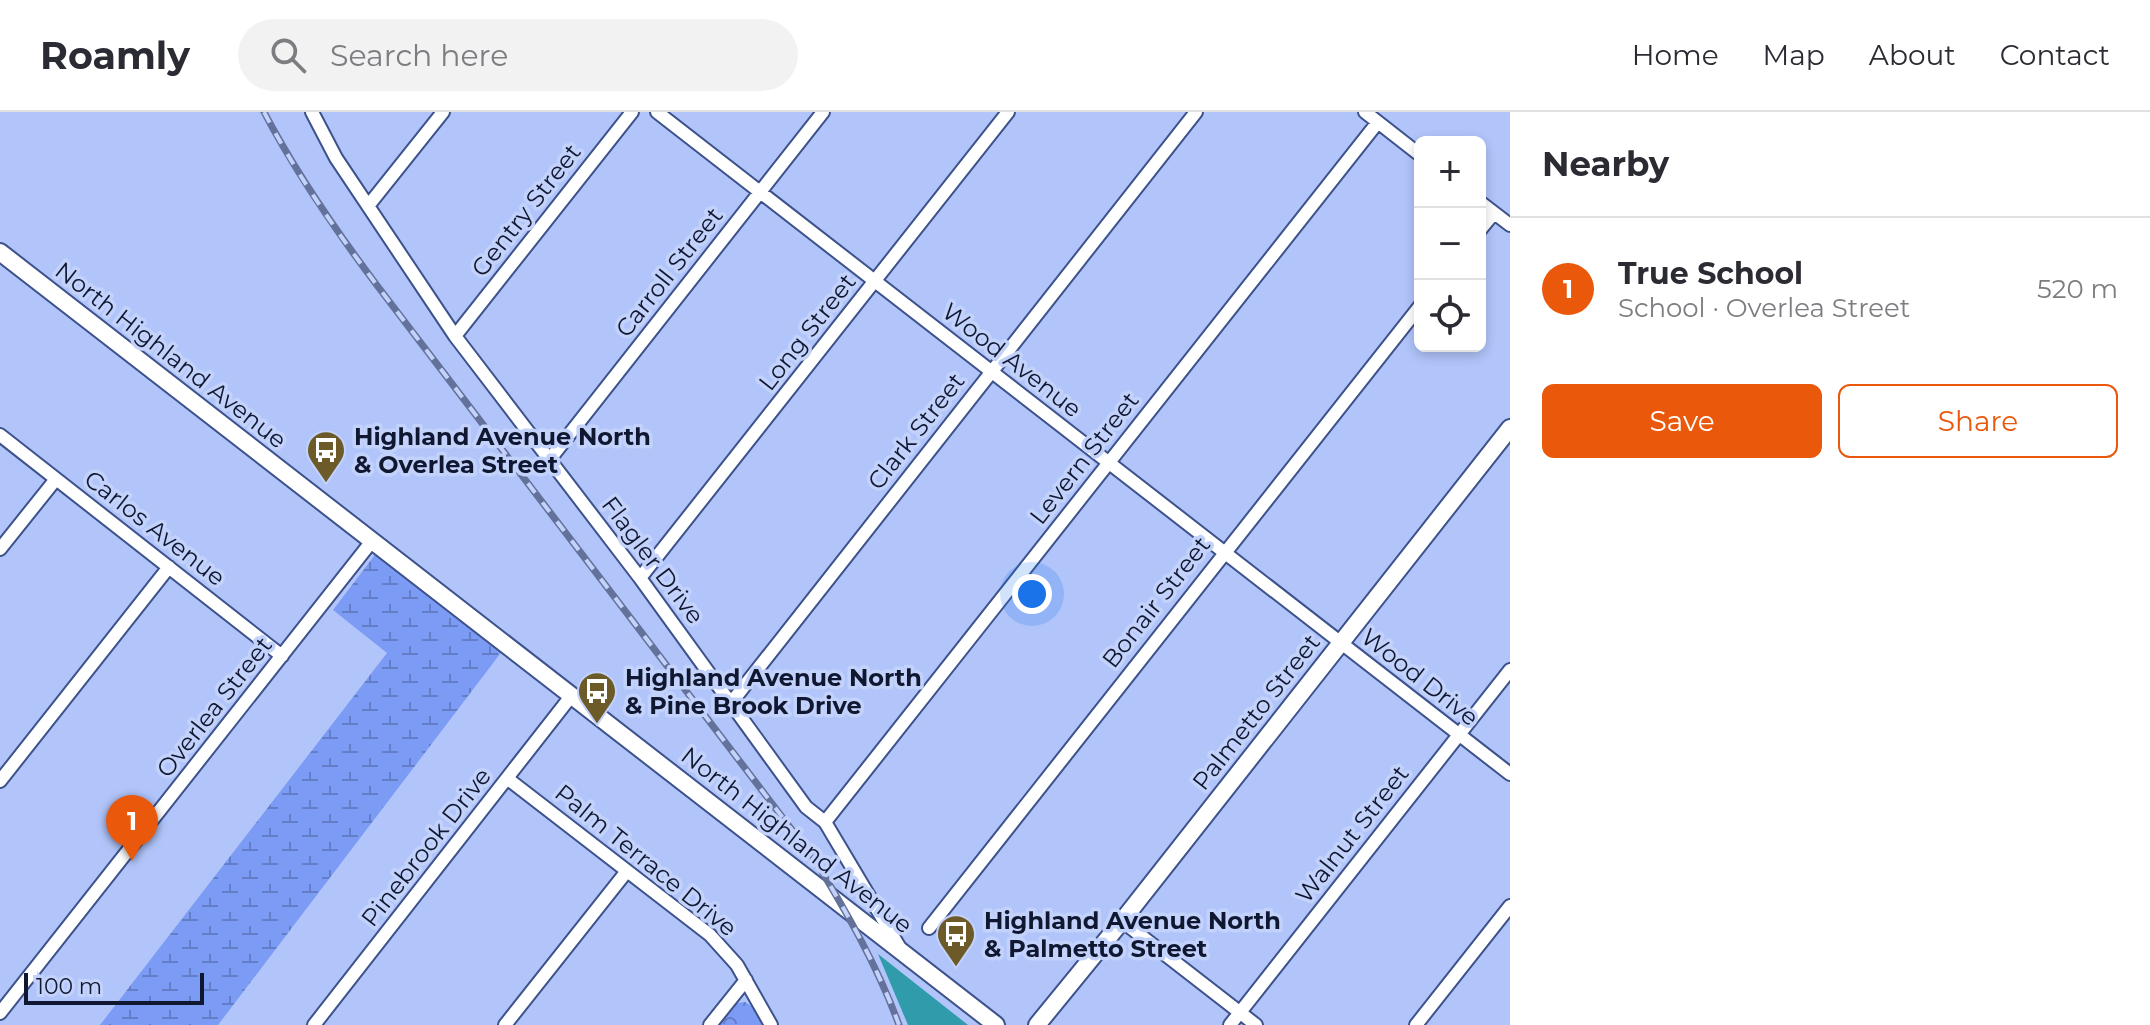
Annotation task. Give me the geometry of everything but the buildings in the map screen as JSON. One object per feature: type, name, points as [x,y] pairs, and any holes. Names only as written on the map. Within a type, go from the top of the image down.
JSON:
[{"type":"street","name":"Flagler Drive","points":[[312,112],[336,158],[455,336],[640,578],[806,807],[825,822],[904,954]]},
{"type":"street","points":[[368,206],[443,112]]},
{"type":"street","name":"Gentry Street","points":[[455,336],[632,112]]},
{"type":"street","name":"Wood Avenue","points":[[657,112],[1341,643]]},
{"type":"street","name":"Carroll Street","points":[[550,459],[823,112]]},
{"type":"street","name":"Long Street","points":[[640,578],[1008,112]]},
{"type":"street","name":"Clark Street","points":[[731,703],[1196,112]]},
{"type":"street","points":[[1365,112],[1414,150]]},
{"type":"street","name":"Levern Street","points":[[825,822],[1378,122]]},
{"type":"street","points":[[1486,207],[1510,225]]},
{"type":"street","points":[[1486,223],[1494,213]]},
{"type":"street","name":"North Highland Avenue","points":[[0,252],[996,1025]]},
{"type":"street","name":"Bonair Street","points":[[929,928],[1414,314]]},
{"type":"street","name":"Palmetto Street","points":[[1037,1025],[1510,428]]},
{"type":"street","name":"Carlos Avenue","points":[[0,435],[282,656]]},
{"type":"street","points":[[0,549],[56,479]]},
{"type":"street","name":"Overlea Street","points":[[2,1007],[372,541]]},
{"type":"street","points":[[0,781],[169,567]]},
{"type":"street","name":"Wood Drive","points":[[1341,643],[1510,774]]},
{"type":"street","name":"Walnut Street","points":[[1230,1025],[1510,670]]},
{"type":"street","name":"Pinebrook Drive","points":[[314,1025],[572,695]]},
{"type":"street","name":"Palm Terrace Drive","points":[[508,779],[710,935],[726,951],[746,980],[771,1025]]},
{"type":"street","points":[[505,1025],[627,871]]},
{"type":"street","points":[[1416,1025],[1510,906]]},
{"type":"street","points":[[1122,921],[1256,1025]]},
{"type":"street","points":[[710,1025],[746,980]]},
{"type":"green space","points":[[377,552],[503,650],[218,1025],[100,1025],[387,653],[333,610]]},
{"type":"green space","points":[[745,1002],[753,1007],[762,1025],[718,1025],[737,1003]]},
{"type":"shaded area","points":[[878,954],[968,1025],[908,1025]]},
{"type":"railway","points":[[264,112],[332,224],[363,267],[815,860],[882,982],[899,1025]]},
{"type":"place","name":"Highland Avenue North & Overlea Street","points":[[326,484]]},
{"type":"place","name":"Highland Avenue North & Pine Brook Drive","points":[[597,725]]},
{"type":"place","name":"True School","points":[[132,861]]},
{"type":"place","name":"Highland Avenue North & Palmetto Street","points":[[956,968]]}]
